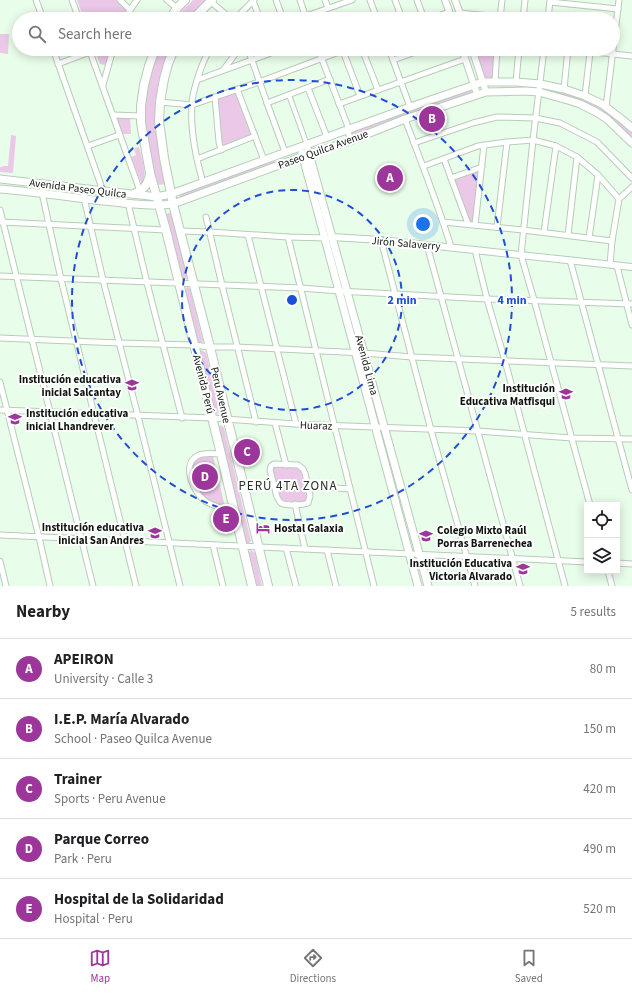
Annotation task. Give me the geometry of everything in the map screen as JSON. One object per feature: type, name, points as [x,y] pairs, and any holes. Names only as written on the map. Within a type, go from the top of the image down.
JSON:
[{"type":"main road","points":[[174,12],[185,0]]},
{"type":"main road","points":[[199,12],[210,0]]},
{"type":"main road","points":[[153,56],[144,85],[141,106],[141,123],[150,173],[166,230],[194,345]]},
{"type":"main road","points":[[171,56],[164,79],[160,102],[159,121],[164,158],[173,204]]},
{"type":"main road","name":"Paseo Quilca Avenue","points":[[156,197],[171,194],[203,183],[304,145],[483,82],[540,84],[564,89],[585,96],[606,107],[632,128]]},
{"type":"main road","name":"Paseo Quilca Avenue","points":[[0,189],[128,203],[158,205],[173,204],[405,119],[486,92],[539,92],[572,100],[596,112],[632,143]]},
{"type":"main road","name":"Avenida Lima","points":[[304,145],[328,238],[339,291],[418,586]]},
{"type":"main road","points":[[137,193],[147,184],[150,173]]},
{"type":"main road","name":"Avenida Paseo Quilca","points":[[0,179],[85,189],[137,193],[156,197]]},
{"type":"main road","name":"Peru Avenue","points":[[173,204],[210,347],[268,586]]},
{"type":"main road","name":"Avenida Lima","points":[[328,238],[347,291],[428,586]]},
{"type":"main road","name":"Avenida Perú","points":[[194,345],[252,586]]},
{"type":"street","points":[[36,0],[40,12]]},
{"type":"street","points":[[73,0],[77,12]]},
{"type":"street","points":[[120,0],[130,10],[137,0]]},
{"type":"street","points":[[167,0],[177,8]]},
{"type":"street","points":[[210,0],[223,12]]},
{"type":"street","points":[[242,12],[254,0],[258,12]]},
{"type":"street","points":[[276,0],[280,12]]},
{"type":"street","points":[[300,0],[304,12]]},
{"type":"street","points":[[325,0],[328,8]]},
{"type":"street","points":[[318,12],[352,0]]},
{"type":"street","points":[[370,0],[374,12]]},
{"type":"street","points":[[395,0],[399,12]]},
{"type":"street","points":[[417,0],[421,12]]},
{"type":"street","points":[[445,0],[449,12]]},
{"type":"street","points":[[455,0],[460,12]]},
{"type":"street","points":[[501,12],[502,0]]},
{"type":"street","points":[[524,12],[525,0]]},
{"type":"street","points":[[549,12],[550,1],[618,10],[619,0]]},
{"type":"street","points":[[620,55],[632,56]]},
{"type":"street","points":[[55,56],[103,190]]},
{"type":"street","points":[[58,64],[76,56]]},
{"type":"street","points":[[92,56],[113,115],[137,193]]},
{"type":"street","points":[[102,86],[112,56]]},
{"type":"street","points":[[203,183],[194,144],[192,105],[193,92],[207,56]]},
{"type":"street","points":[[224,70],[234,56]]},
{"type":"street","points":[[251,56],[285,152]]},
{"type":"street","points":[[197,80],[261,56]]},
{"type":"street","points":[[160,102],[192,105],[328,56]]},
{"type":"street","points":[[347,56],[360,96]]},
{"type":"street","points":[[365,56],[378,90]]},
{"type":"street","points":[[392,56],[410,107]]},
{"type":"street","points":[[393,60],[404,56]]},
{"type":"street","points":[[464,56],[477,94]]},
{"type":"street","points":[[474,56],[486,92]]},
{"type":"street","points":[[495,82],[497,56]]},
{"type":"street","points":[[516,82],[518,56]]},
{"type":"street","points":[[543,56],[532,140],[521,255],[589,502]]},
{"type":"street","points":[[564,89],[567,56]]},
{"type":"street","points":[[585,96],[590,56]]},
{"type":"street","points":[[606,107],[612,56]]},
{"type":"street","points":[[322,58],[348,130],[350,140]]},
{"type":"street","points":[[339,104],[465,59]]},
{"type":"street","points":[[267,103],[330,79]]},
{"type":"street","points":[[308,88],[327,137]]},
{"type":"street","points":[[237,89],[264,160]]},
{"type":"street","points":[[289,95],[304,145]]},
{"type":"street","points":[[215,97],[221,150]]},
{"type":"street","points":[[113,115],[141,116]]},
{"type":"street","points":[[414,143],[473,123],[497,117],[535,118],[560,123],[597,142],[632,178]]},
{"type":"street","points":[[405,119],[424,166],[451,247]]},
{"type":"street","points":[[88,146],[119,135]]},
{"type":"street","points":[[197,159],[255,136]]},
{"type":"street","points":[[424,166],[478,146],[532,140],[556,146],[577,158],[598,175],[619,199]]},
{"type":"street","points":[[497,227],[507,142]]},
{"type":"street","points":[[475,225],[484,145]]},
{"type":"street","points":[[544,232],[556,146]]},
{"type":"street","points":[[444,158],[468,224]]},
{"type":"street","points":[[568,235],[577,158]]},
{"type":"street","points":[[451,178],[482,166]]},
{"type":"street","points":[[589,238],[598,175]]},
{"type":"street","points":[[43,184],[42,193],[61,279],[136,586]]},
{"type":"street","points":[[610,265],[612,241],[619,199],[632,187]]},
{"type":"street","points":[[85,189],[84,198],[90,227],[180,586]]},
{"type":"street","points":[[128,203],[182,418]]},
{"type":"street","points":[[0,210],[93,586]]},
{"type":"street","points":[[206,217],[256,422]]},
{"type":"street","points":[[2,222],[166,230]]},
{"type":"street","points":[[443,222],[544,232],[612,241]]},
{"type":"street","name":"Jirón Salaverry","points":[[180,231],[381,240],[632,267]]},
{"type":"street","points":[[248,234],[296,424]]},
{"type":"street","points":[[288,237],[374,586]]},
{"type":"street","points":[[381,240],[394,294],[475,586]]},
{"type":"street","points":[[427,245],[520,586]]},
{"type":"street","points":[[475,250],[487,299],[566,586]]},
{"type":"street","points":[[570,260],[632,490]]},
{"type":"street","points":[[617,266],[629,304],[632,325]]},
{"type":"street","points":[[0,276],[300,288],[487,299],[629,304]]},
{"type":"street","points":[[0,338],[194,345],[316,352],[364,353],[412,357],[632,366]]},
{"type":"street","points":[[0,382],[50,586]]},
{"type":"street","name":"Huaraz","points":[[0,410],[212,418],[256,422],[376,428],[478,431],[572,438],[632,439]]},
{"type":"street","points":[[275,423],[286,465]]},
{"type":"street","points":[[221,454],[204,454],[195,457],[190,464],[190,477],[197,494],[206,502],[216,507],[234,509]]},
{"type":"street","points":[[274,464],[286,465],[298,465],[305,473],[310,496],[308,502],[304,505],[284,504],[280,502],[277,497],[270,470],[271,466],[274,464]]},
{"type":"street","points":[[242,483],[274,484]]},
{"type":"street","points":[[308,486],[350,489]]},
{"type":"street","points":[[294,504],[305,549]]},
{"type":"street","points":[[0,535],[584,562]]},
{"type":"street","points":[[213,545],[223,586]]},
{"type":"street","points":[[286,548],[296,586]]},
{"type":"street","points":[[328,550],[336,586]]},
{"type":"street","points":[[0,561],[6,586]]},
{"type":"street","points":[[620,564],[632,564]]},
{"type":"street","points":[[609,574],[612,586]]},
{"type":"shaded area","points":[[77,0],[118,0],[127,9],[126,12],[81,12]]},
{"type":"shaded area","points":[[193,0],[206,0],[196,12],[181,12]]},
{"type":"shaded area","points":[[0,34],[9,34],[8,54],[0,53]]},
{"type":"shaded area","points":[[97,56],[109,56],[106,65],[100,64]]},
{"type":"shaded area","points":[[156,56],[167,56],[161,73],[157,109],[158,141],[162,164],[168,184],[156,185],[146,143],[146,95]]},
{"type":"shaded area","points":[[477,56],[496,56],[495,79],[485,80]]},
{"type":"shaded area","points":[[544,86],[595,102],[622,122],[632,132],[632,140],[609,117],[543,91],[542,88]]},
{"type":"shaded area","points":[[471,89],[472,93],[352,137],[351,130]]},
{"type":"shaded area","points":[[236,92],[253,135],[224,146],[222,144],[218,99]]},
{"type":"shaded area","points":[[116,115],[130,116],[131,134],[122,134]]},
{"type":"shaded area","points":[[11,135],[16,136],[13,173],[0,172],[0,167],[8,166]]},
{"type":"shaded area","points":[[139,147],[144,172],[144,181],[142,184],[131,157],[136,155],[134,149]]},
{"type":"shaded area","points":[[274,159],[275,164],[180,199],[180,194]]},
{"type":"shaded area","points":[[480,169],[474,223],[470,223],[454,179]]},
{"type":"shaded area","points":[[172,212],[187,278],[184,280],[181,279],[166,214]]},
{"type":"shaded area","points":[[187,287],[190,289],[203,341],[200,343],[197,342],[185,291]]},
{"type":"shaded area","points":[[202,350],[206,353],[220,412],[217,414],[215,414],[200,354]]},
{"type":"shaded area","points":[[220,425],[224,428],[251,541],[249,543],[245,542],[218,427]]},
{"type":"shaded area","points":[[203,456],[213,456],[225,507],[216,505],[206,500],[192,483],[192,464],[195,459]]},
{"type":"shaded area","points":[[274,467],[298,468],[301,471],[307,499],[306,502],[284,501],[281,499],[273,469]]},
{"type":"shaded area","points":[[251,550],[255,553],[262,586],[257,586],[249,553]]},
{"type":"place","name":"I.E.P. María Alvarado","points":[[432,119]]},
{"type":"place","name":"APEIRON","points":[[390,178]]},
{"type":"place","name":"Institución educativa inicial Salcantay","points":[[132,385]]},
{"type":"place","name":"Institución Educativa Matfisqui","points":[[566,394]]},
{"type":"place","name":"Institución educativa inicial Lhandrever","points":[[15,419]]},
{"type":"place","name":"Trainer","points":[[247,452]]},
{"type":"place","name":"Parque Correo","points":[[205,477]]},
{"type":"place","name":"Hospital de la Solidaridad","points":[[226,519]]},
{"type":"place","name":"Hostal Galaxia","points":[[263,528]]},
{"type":"place","name":"Institución educativa inicial San Andres","points":[[155,533]]},
{"type":"place","name":"Colegio Mixto Raúl Porras Barrenechea","points":[[426,536]]},
{"type":"place","name":"Institución Educativa Victoria Alvarado","points":[[523,569]]},
{"type":"district","name":"PERÚ 4TA ZONA","points":[[288,485]]}]
